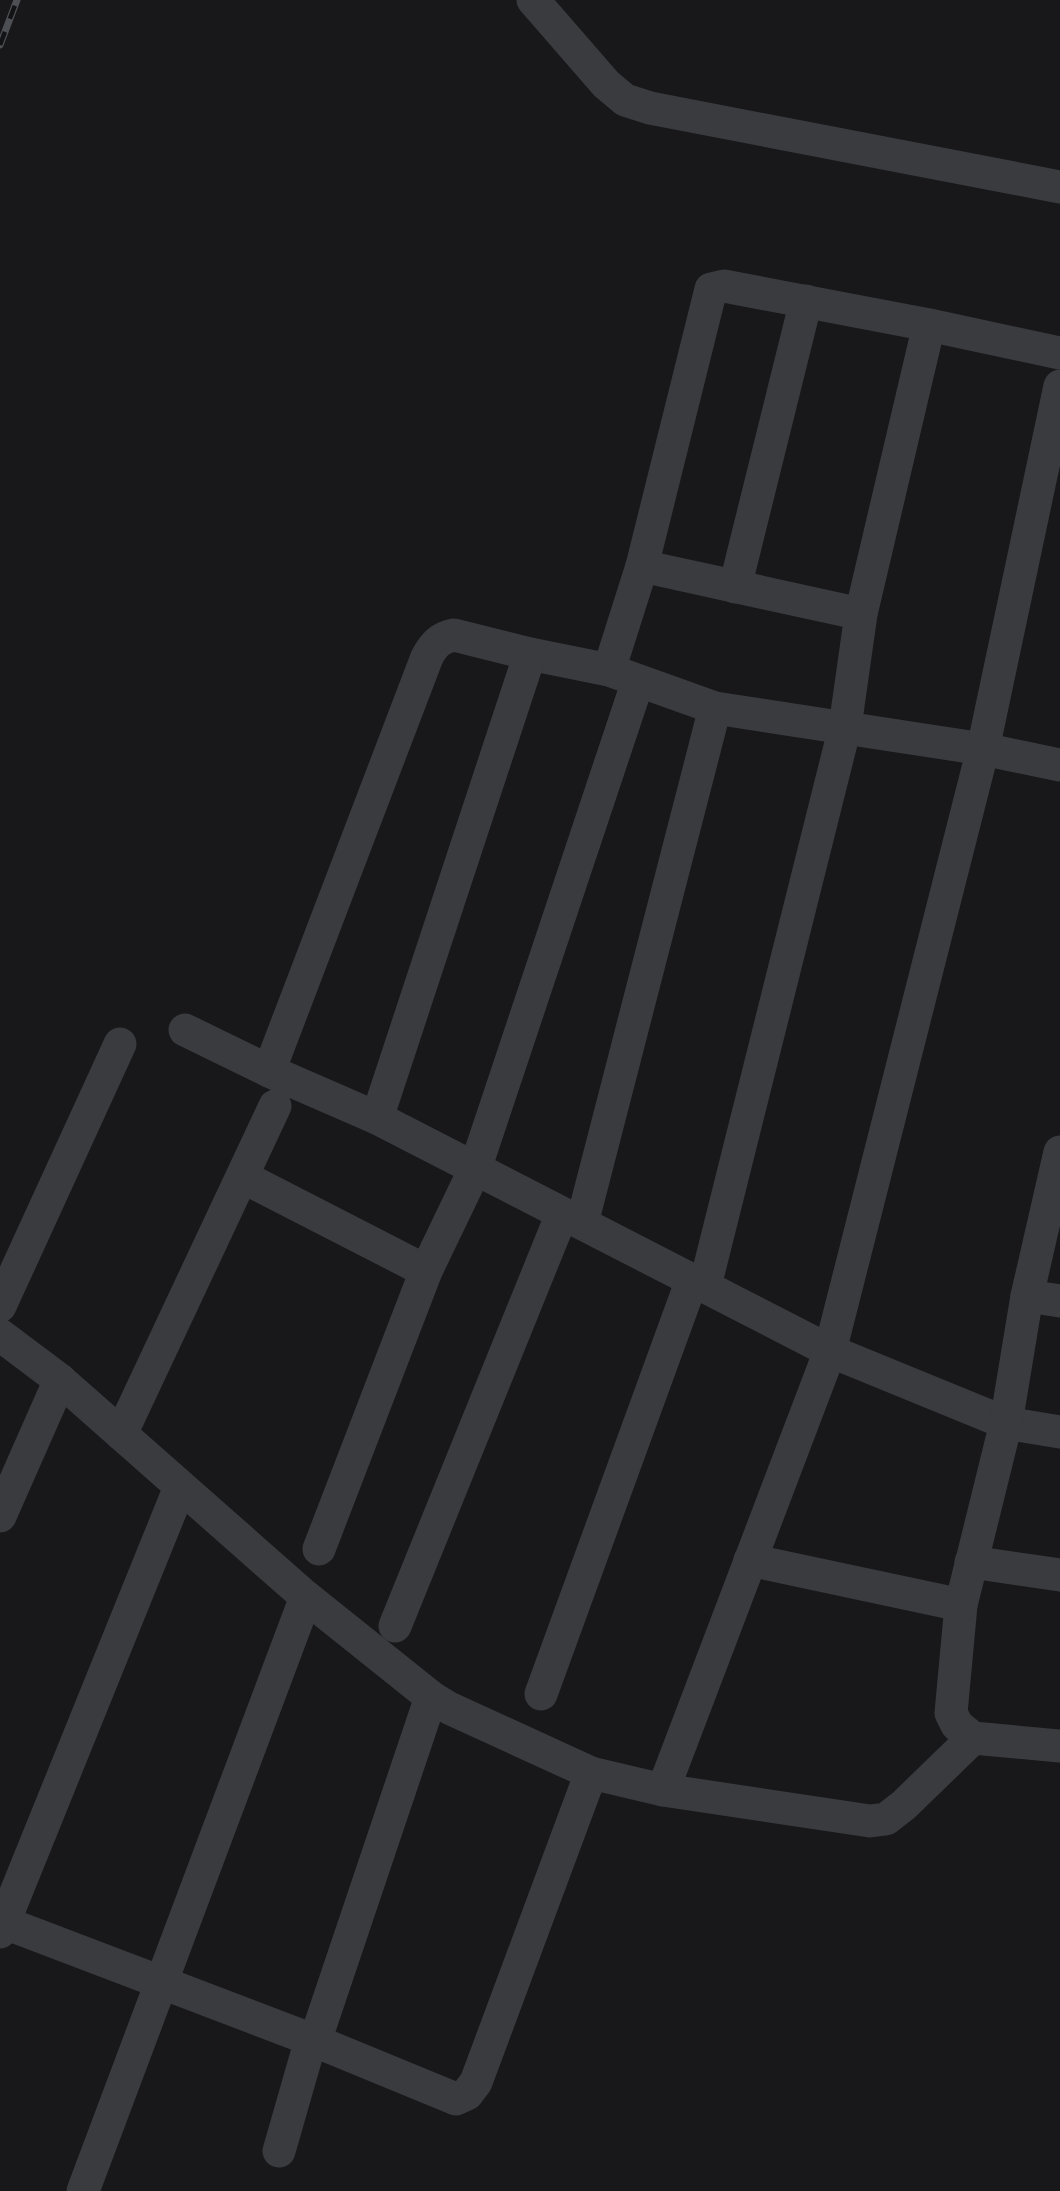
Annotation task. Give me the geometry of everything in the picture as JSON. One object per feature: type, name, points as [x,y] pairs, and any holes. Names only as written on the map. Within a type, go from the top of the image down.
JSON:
[{"type":"street","points":[[533,0],[606,84],[625,100],[650,108],[1060,187]]},
{"type":"street","points":[[319,1549],[426,1271],[475,1169],[623,676],[642,566],[711,289],[724,286],[806,301],[1060,353]]},
{"type":"street","points":[[735,587],[806,301]]},
{"type":"street","points":[[541,1694],[699,1283],[845,727],[861,614],[929,325]]},
{"type":"street","points":[[663,1790],[830,1351],[982,749],[1060,386]]},
{"type":"street","points":[[642,566],[861,614]]},
{"type":"street","points":[[269,1071],[432,647],[441,638],[454,635],[623,676],[715,708],[982,749],[1060,765]]},
{"type":"street","points":[[377,1118],[530,654]]},
{"type":"street","points":[[395,1626],[572,1219],[715,708]]},
{"type":"street","points":[[185,1030],[269,1071],[377,1118],[830,1351],[1006,1423],[1060,1432]]},
{"type":"street","points":[[0,1305],[120,1044]]},
{"type":"street","points":[[121,1434],[275,1107]]},
{"type":"street","points":[[1059,1158],[1027,1296],[1006,1423],[961,1605],[951,1713],[957,1725],[973,1738],[1060,1746]]},
{"type":"street","points":[[243,1176],[426,1271]]},
{"type":"street","points":[[1027,1296],[1060,1301]]},
{"type":"street","points":[[0,1335],[60,1380],[306,1596],[430,1697],[449,1708],[591,1773],[663,1790],[870,1821],[885,1819],[904,1805],[973,1738]]},
{"type":"street","points":[[0,1516],[60,1380]]},
{"type":"street","points":[[180,1487],[1,1925],[315,2041],[443,2096],[456,2099],[467,2094],[476,2082],[591,1773]]},
{"type":"street","points":[[750,1560],[961,1605]]},
{"type":"street","points":[[971,1562],[1060,1575]]},
{"type":"street","points":[[83,2191],[306,1596]]},
{"type":"street","points":[[279,2151],[310,2043],[315,2041],[430,1697]]},
{"type":"railway","points":[[0,45],[17,0]]}]
